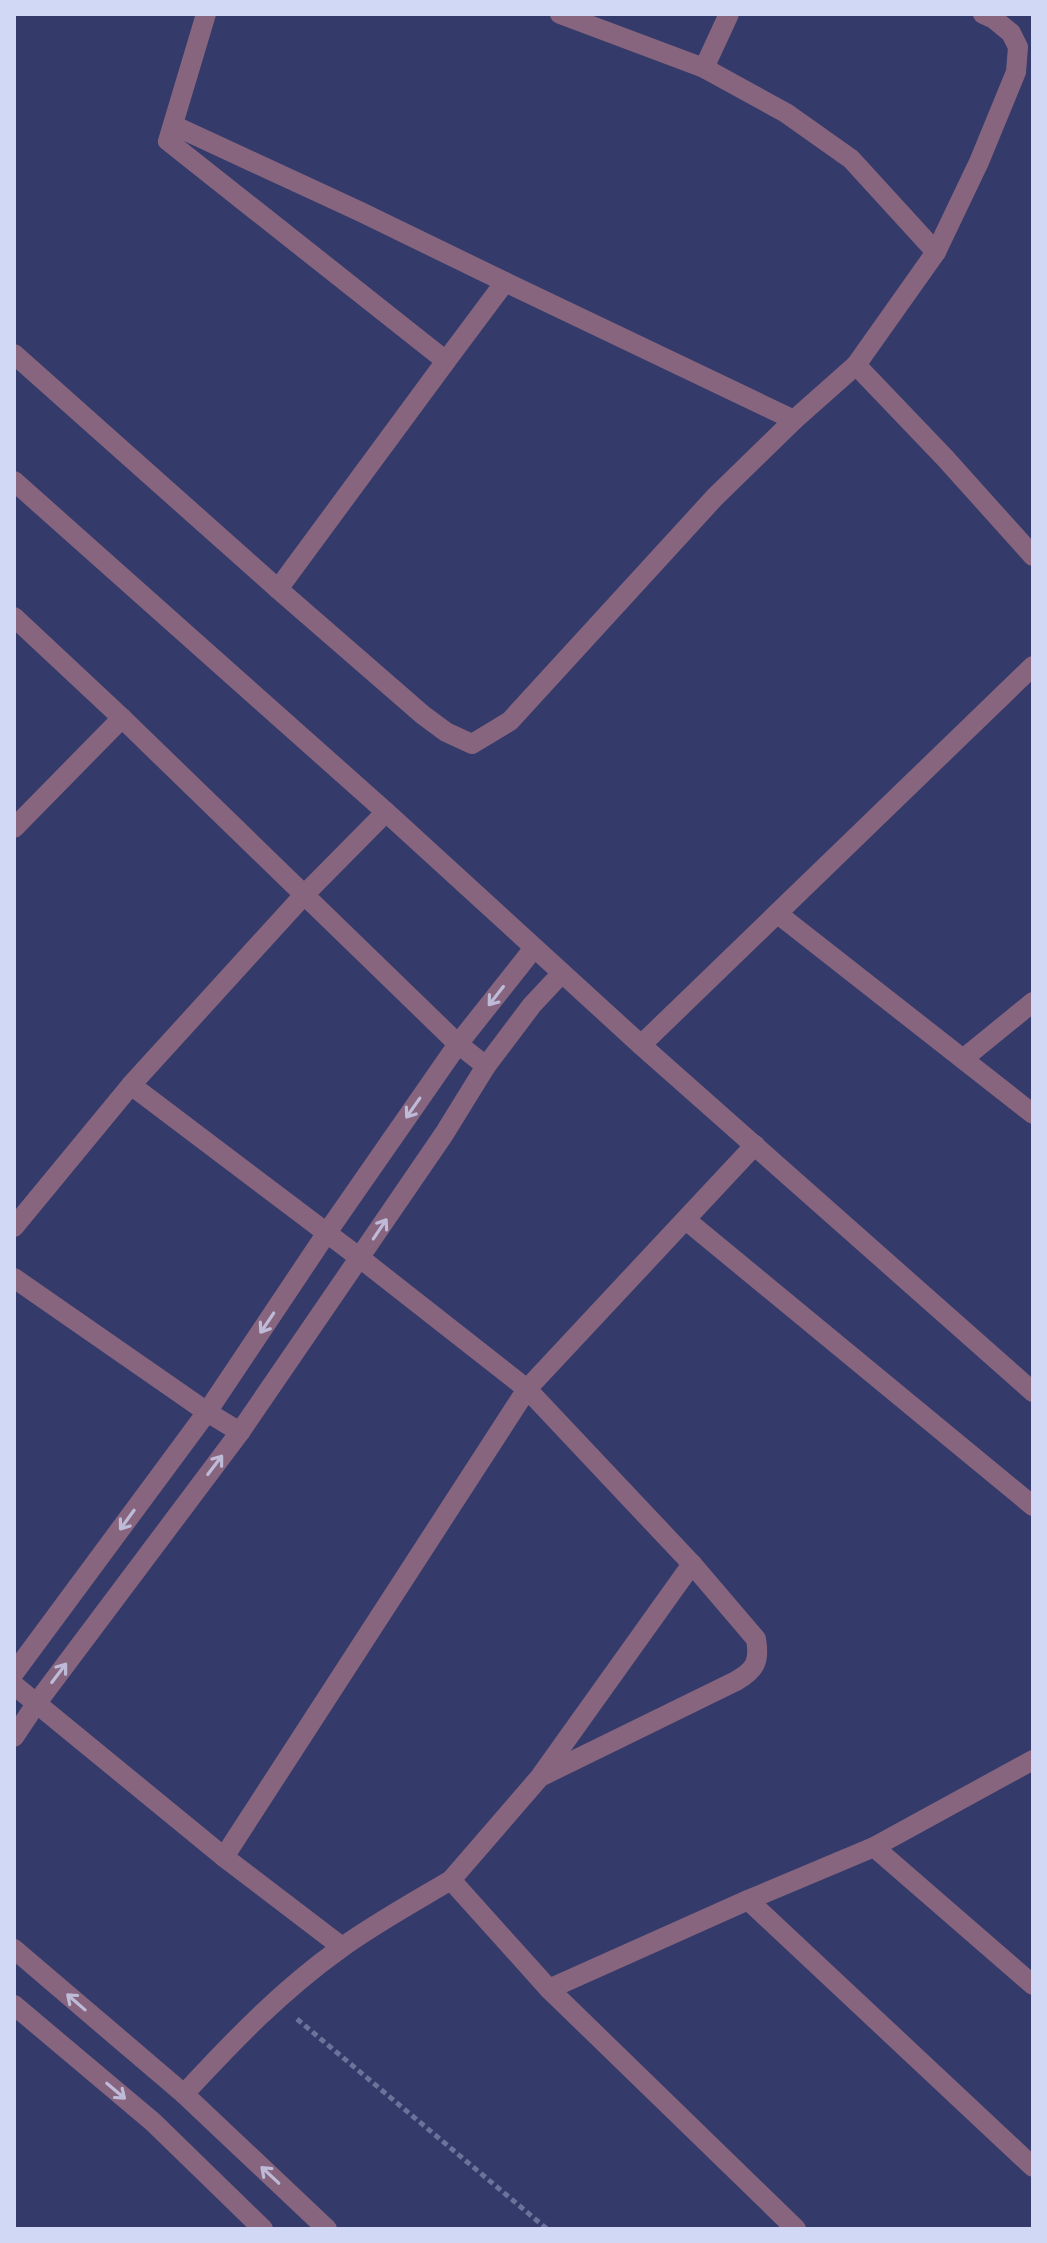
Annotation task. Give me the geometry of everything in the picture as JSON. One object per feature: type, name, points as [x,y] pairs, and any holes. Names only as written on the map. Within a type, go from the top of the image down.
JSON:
[{"type":"street","points":[[206,14],[168,141],[446,361]]},
{"type":"street","points":[[560,14],[704,68],[786,113],[851,159],[936,252]]},
{"type":"street","points":[[704,68],[729,14]]},
{"type":"street","points":[[14,354],[423,715],[446,732],[472,744],[510,721],[715,497],[856,365],[936,252],[979,162],[1016,72],[1018,47],[1011,33],[983,14]]},
{"type":"street","points":[[173,125],[794,420]]},
{"type":"street","points":[[278,589],[505,282]]},
{"type":"street","points":[[856,365],[1033,556]]},
{"type":"street","points":[[14,481],[386,812],[641,1045],[1033,1392]]},
{"type":"street","points":[[14,617],[458,1044],[486,1066]]},
{"type":"street","points":[[641,1045],[1033,666]]},
{"type":"street","points":[[14,828],[122,718]]},
{"type":"street","points":[[14,1227],[131,1085],[304,895],[386,812]]},
{"type":"street","points":[[778,914],[1033,1114]]},
{"type":"street","points":[[14,1673],[207,1412],[458,1044],[534,948]]},
{"type":"street","points":[[14,1737],[240,1432],[444,1134],[486,1066],[532,1005],[562,973]]},
{"type":"street","points":[[963,1059],[1033,1002]]},
{"type":"street","points":[[131,1085],[527,1389],[692,1564],[756,1639],[756,1664],[748,1674],[540,1777]]},
{"type":"street","points":[[224,1857],[527,1389],[755,1145]]},
{"type":"street","points":[[686,1220],[1033,1506]]},
{"type":"street","points":[[14,1278],[240,1432]]},
{"type":"street","points":[[184,2094],[275,2000],[342,1947],[451,1880],[540,1777],[692,1564]]},
{"type":"street","points":[[14,1685],[224,1857],[342,1947]]},
{"type":"street","points":[[549,1989],[874,1847],[1033,1760]]},
{"type":"street","points":[[874,1847],[1033,1985]]},
{"type":"street","points":[[451,1880],[549,1989],[796,2229]]},
{"type":"street","points":[[748,1900],[1033,2167]]},
{"type":"street","points":[[14,1949],[184,2094],[327,2229]]},
{"type":"street","points":[[14,2005],[153,2122],[263,2229]]},
{"type":"path","points":[[275,2000],[547,2229]]}]
